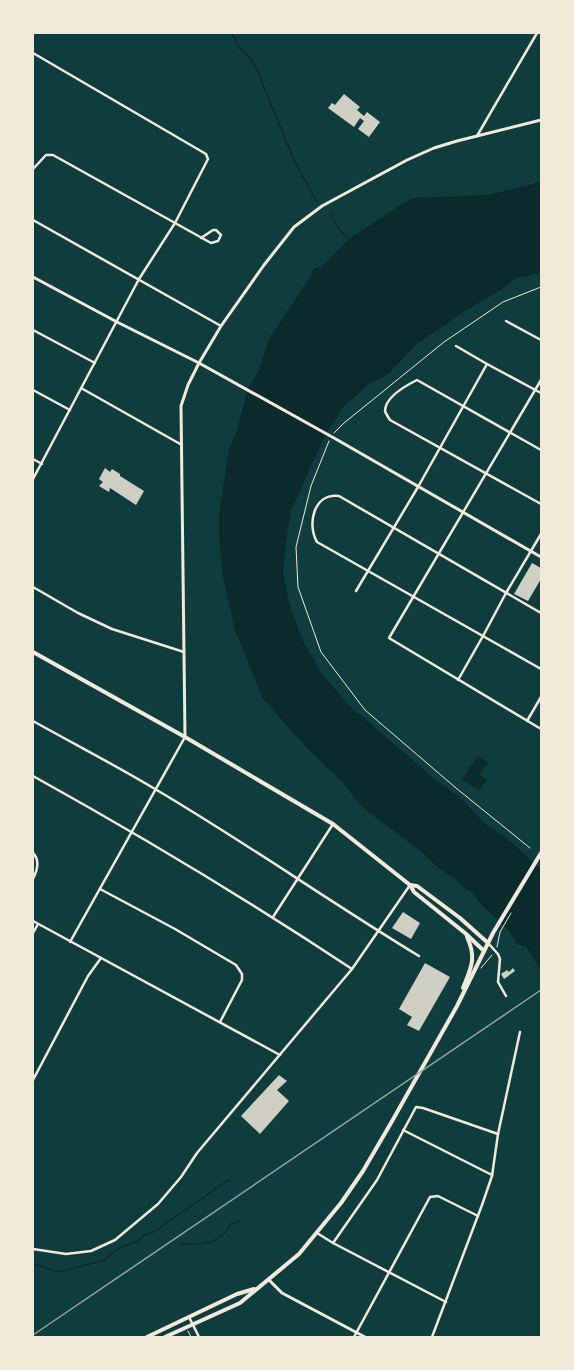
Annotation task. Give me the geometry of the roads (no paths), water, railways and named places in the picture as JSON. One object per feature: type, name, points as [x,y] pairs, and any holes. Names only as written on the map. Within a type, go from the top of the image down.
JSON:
[{"type":"main road","points":[[33,652],[185,736],[333,824],[410,885],[414,892],[465,933],[484,951]]},
{"type":"main road","points":[[165,1337],[240,1303],[256,1288],[269,1280],[299,1254],[341,1203],[363,1171],[457,1006],[484,951],[541,853]]},
{"type":"main road","points":[[410,885],[417,886],[460,918],[488,944]]},
{"type":"main road","points":[[457,1006],[473,962],[471,946],[465,933]]},
{"type":"main road","points":[[147,1337],[237,1294],[256,1288]]},
{"type":"street","points":[[476,136],[537,33]]},
{"type":"street","points":[[33,53],[206,154],[208,159],[175,222],[139,279],[33,479]]},
{"type":"street","points":[[70,942],[185,736],[181,406],[188,385],[199,363],[221,326],[264,265],[294,227],[322,206],[407,160],[434,148],[541,120]]},
{"type":"street","points":[[33,169],[46,155],[53,155],[175,222],[201,238],[211,243],[218,241],[221,235],[216,230],[213,230],[201,238]]},
{"type":"street","points":[[33,220],[221,326]]},
{"type":"street","points":[[33,277],[117,322],[199,363],[334,438],[541,557]]},
{"type":"street","points":[[506,321],[541,340]]},
{"type":"street","points":[[33,330],[95,363]]},
{"type":"street","points":[[456,346],[541,393]]},
{"type":"street","points":[[356,591],[394,528],[487,364]]},
{"type":"street","points":[[541,450],[417,380],[405,385],[386,405],[385,412],[390,420],[541,504]]},
{"type":"street","points":[[541,380],[389,638],[541,729]]},
{"type":"street","points":[[81,388],[182,445]]},
{"type":"street","points":[[33,390],[70,410]]},
{"type":"street","points":[[33,459],[42,464]]},
{"type":"street","points":[[541,613],[339,496],[331,495],[324,498],[314,512],[312,527],[317,542],[541,669]]},
{"type":"street","points":[[458,680],[506,593],[541,534]]},
{"type":"street","points":[[33,587],[78,613],[112,629],[184,652]]},
{"type":"street","points":[[527,721],[541,696]]},
{"type":"street","points":[[33,721],[155,789],[298,878],[419,956]]},
{"type":"street","points":[[33,776],[132,831],[273,917],[352,969]]},
{"type":"street","points":[[273,917],[333,824]]},
{"type":"street","points":[[33,853],[35,854],[37,860],[37,871],[33,879]]},
{"type":"street","points":[[33,1249],[66,1254],[92,1251],[116,1240],[158,1204],[181,1177],[197,1153],[352,969],[410,885]]},
{"type":"street","points":[[100,889],[175,929],[236,965],[242,974],[242,980],[220,1022]]},
{"type":"street","points":[[33,921],[280,1055]]},
{"type":"street","points":[[33,933],[38,924]]},
{"type":"street","points":[[488,944],[500,959],[498,982],[506,996]]},
{"type":"street","points":[[33,1080],[88,976],[101,958]]},
{"type":"street","points":[[432,1337],[492,1176],[498,1134],[520,1032]]},
{"type":"street","points":[[333,1243],[377,1180],[416,1107],[423,1108],[498,1134]]},
{"type":"street","points":[[403,1130],[492,1176]]},
{"type":"street","points":[[354,1337],[430,1197],[438,1196],[478,1216]]},
{"type":"street","points":[[317,1233],[333,1243],[446,1302]]},
{"type":"street","points":[[269,1280],[282,1293],[365,1337]]},
{"type":"street","points":[[189,1317],[199,1337]]},
{"type":"water","points":[[541,181],[541,272],[516,278],[505,287],[462,313],[417,344],[387,375],[369,384],[345,405],[325,435],[291,511],[283,572],[289,603],[303,641],[322,674],[349,705],[432,777],[461,798],[483,822],[508,839],[541,869],[541,970],[526,947],[517,944],[510,932],[472,893],[454,878],[437,867],[423,853],[362,807],[342,782],[307,748],[263,699],[235,630],[223,577],[219,535],[219,513],[229,449],[236,433],[248,389],[258,372],[270,337],[310,277],[314,268],[320,268],[349,239],[411,198],[487,195]]},
{"type":"water","points":[[478,756],[488,763],[479,775],[487,780],[479,791],[462,779]]},
{"type":"waterway","points":[[232,33],[239,48],[255,65],[293,158],[317,202]]},
{"type":"waterway","points":[[330,213],[339,229],[349,239]]},
{"type":"waterway","points":[[33,1264],[59,1272],[105,1260],[119,1248],[136,1242],[143,1236],[155,1231],[230,1179]]},
{"type":"waterway","points":[[181,1244],[203,1244],[216,1240],[231,1224],[240,1221]]},
{"type":"railway","points":[[33,1335],[541,990]]}]
